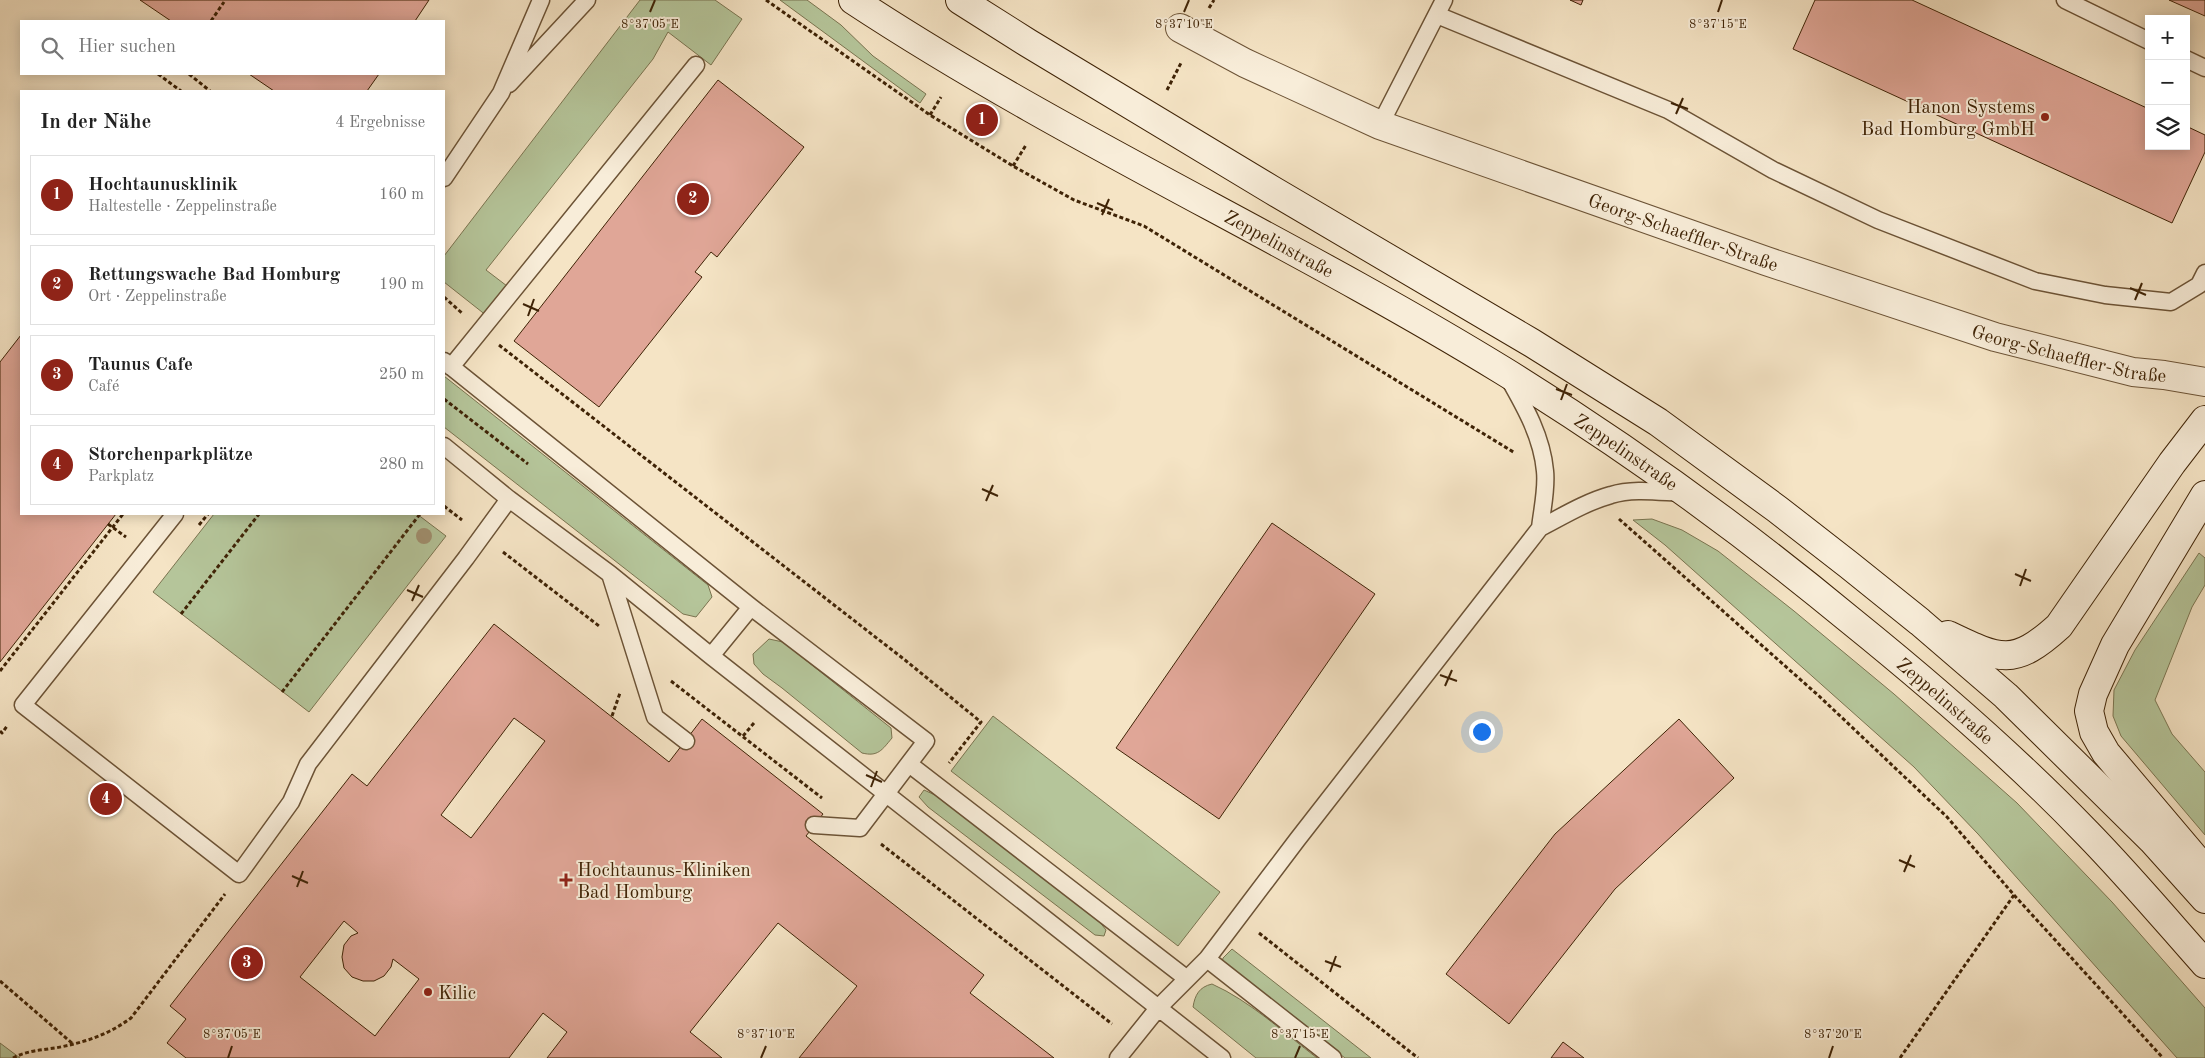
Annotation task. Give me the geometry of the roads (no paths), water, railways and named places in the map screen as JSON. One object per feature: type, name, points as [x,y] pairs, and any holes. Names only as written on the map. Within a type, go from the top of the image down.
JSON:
[{"type":"main road","name":"Zeppelinstraße","points":[[853,0],[993,86],[1378,297],[1504,372],[1688,493],[1791,571],[1915,672],[1995,742],[2088,834],[2205,964]]},
{"type":"main road","points":[[960,0],[1272,190],[1532,343],[1658,422],[1777,509],[1920,622],[2006,696],[2152,840],[2205,899]]},
{"type":"main road","name":"Georg-Schaeffler-Straße","points":[[1180,28],[1246,63],[1380,125],[1747,254],[1994,337],[2134,372],[2164,374],[2205,382]]},
{"type":"main road","points":[[1920,622],[1978,649],[1998,655],[2015,655],[2038,646],[2059,626],[2172,463],[2205,420]]},
{"type":"main road","points":[[2203,500],[2115,645],[2093,694],[2089,712],[2094,732],[2106,753],[2205,870]]},
{"type":"lane","points":[[501,92],[541,0]]},
{"type":"lane","points":[[445,176],[501,92],[587,0]]},
{"type":"lane","points":[[1380,125],[1444,0]]},
{"type":"lane","points":[[2065,0],[2145,39]]},
{"type":"lane","points":[[1437,16],[1668,110],[1773,170],[1878,220],[2035,281],[2105,295],[2171,302],[2199,285],[2205,273]]},
{"type":"lane","points":[[2188,60],[2205,68]]},
{"type":"lane","points":[[696,65],[448,364],[751,607],[926,742],[860,828],[814,825]]},
{"type":"lane","points":[[1504,372],[1524,406],[1540,442],[1546,472],[1540,528]]},
{"type":"lane","points":[[445,447],[509,499],[610,574],[1222,1058]]},
{"type":"lane","points":[[1118,1058],[1131,1039],[1159,1007],[1206,959],[1540,528],[1612,494],[1631,492],[1688,493]]},
{"type":"lane","points":[[174,515],[23,705],[240,874],[291,802],[308,764],[509,499]]},
{"type":"lane","points":[[610,574],[655,717],[686,741]]},
{"type":"lane","points":[[712,656],[751,607]]},
{"type":"lane","points":[[909,764],[1186,978]]},
{"type":"lane","points":[[1206,959],[1333,1058]]},
{"type":"place","name":"Hanon Systems Bad Homburg GmbH","points":[[2045,117]]},
{"type":"place","name":"Hochtaunusklinik","points":[[982,120]]},
{"type":"place","name":"Rettungswache Bad Homburg","points":[[693,199]]},
{"type":"place","name":"Storchenparkplätze","points":[[106,799]]},
{"type":"place","name":"Hochtaunus-Kliniken Bad Homburg","points":[[566,880]]},
{"type":"place","name":"Taunus Cafe","points":[[247,963]]},
{"type":"place","name":"Kilic","points":[[428,992]]}]
